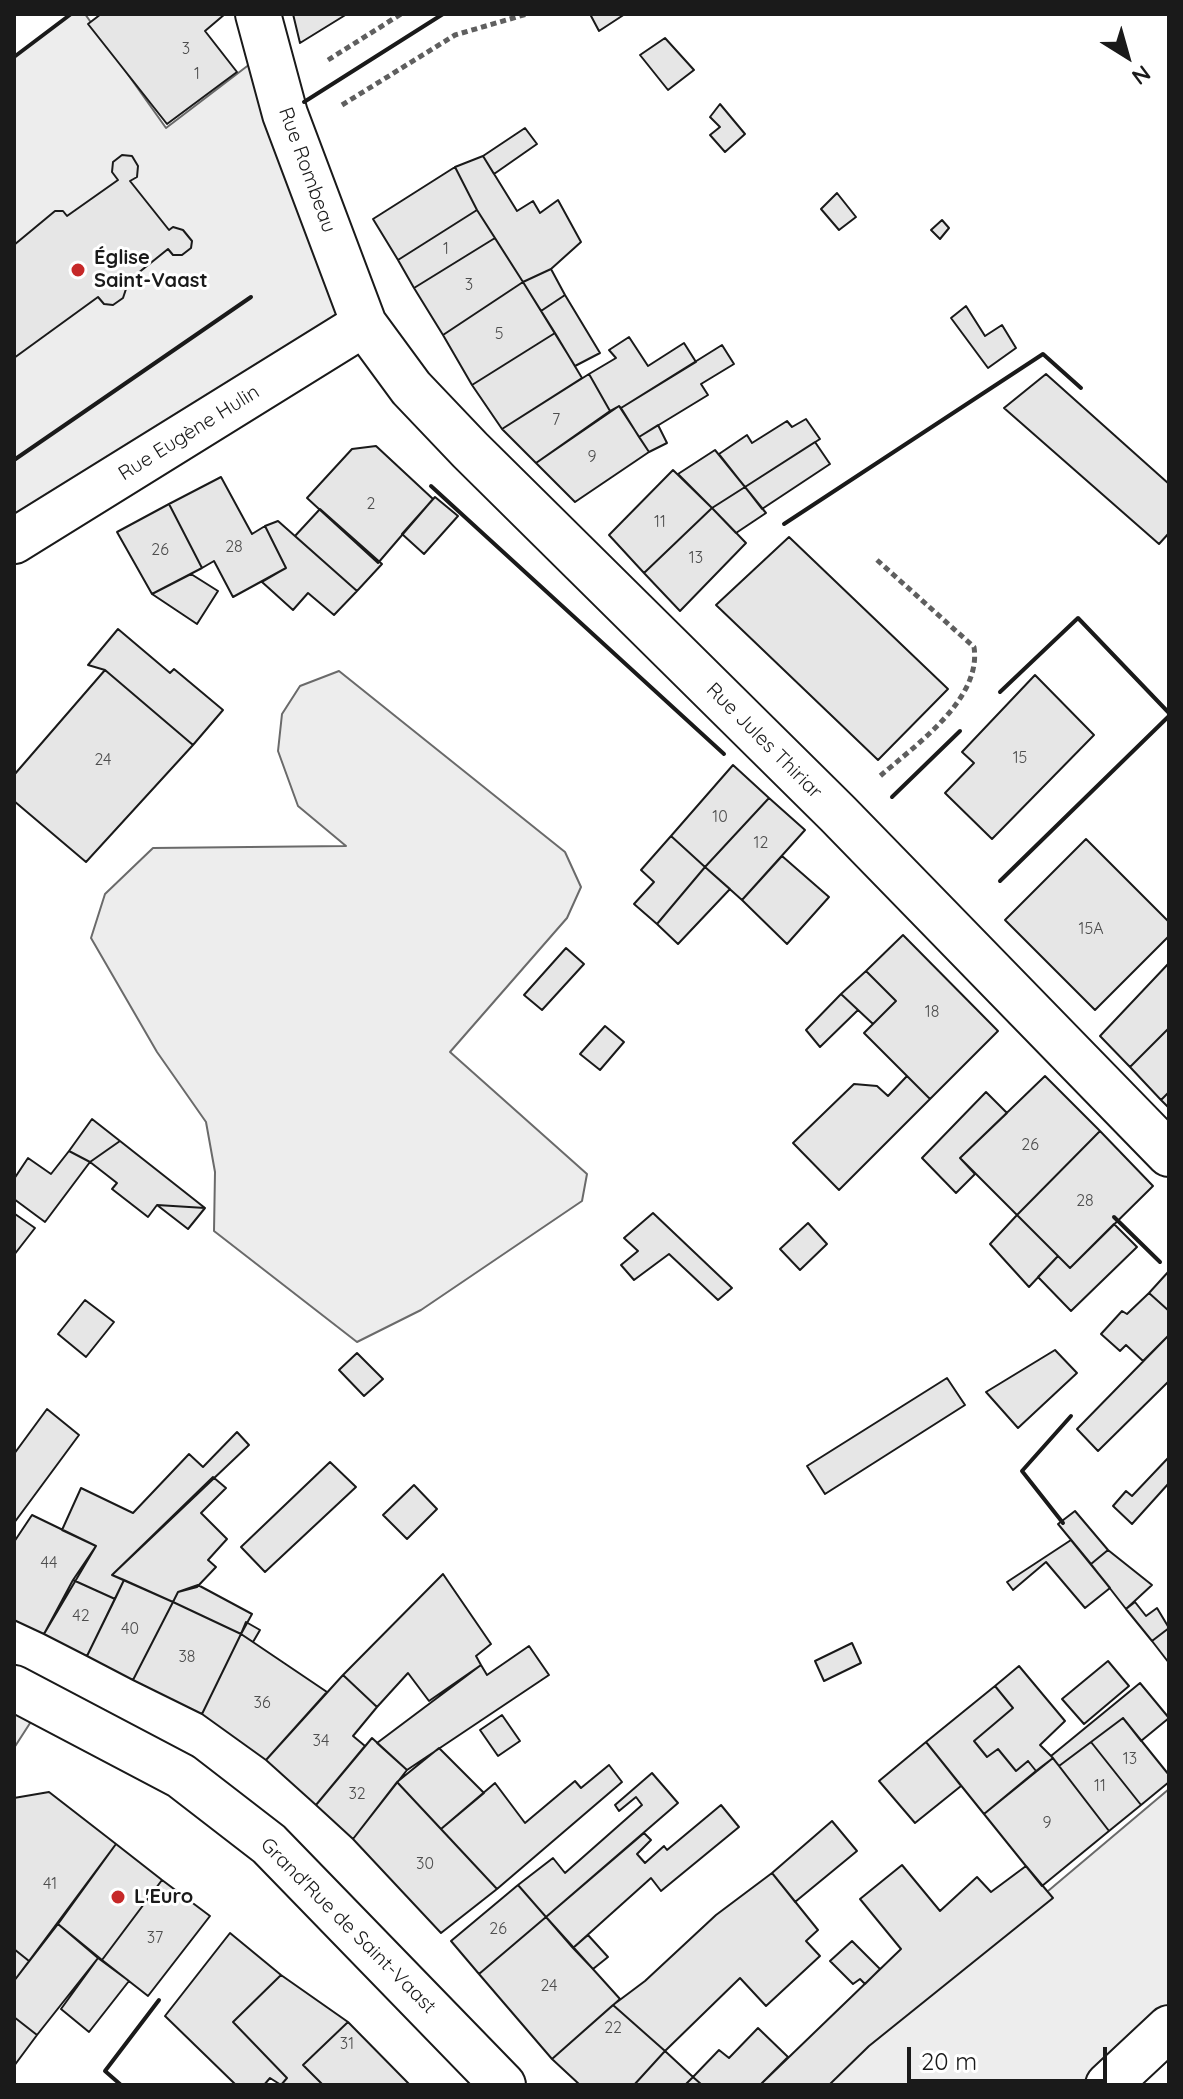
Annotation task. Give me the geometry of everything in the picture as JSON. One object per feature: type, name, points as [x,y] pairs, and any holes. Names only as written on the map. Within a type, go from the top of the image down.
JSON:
[{"type":"street","name":"Rue Rombeau","points":[[258,14],[293,135],[364,324]]},
{"type":"street","name":"Rue Eugène Hulin","points":[[14,541],[364,324]]},
{"type":"street","name":"Rue Jules Thiriar","points":[[364,324],[440,420],[838,814],[1169,1154]]},
{"type":"street","name":"Grand'Rue de Saint-Vaast","points":[[14,1688],[181,1776],[269,1844],[503,2085]]},
{"type":"street","points":[[1108,2085],[1169,2028]]},
{"type":"path","points":[[278,91],[401,14]]},
{"type":"path","points":[[293,135],[455,35],[527,14]]},
{"type":"path","points":[[838,814],[928,734],[955,703],[977,665],[974,647],[877,560]]},
{"type":"shaded area","points":[[71,14],[85,14],[166,128],[267,51],[364,324],[14,541],[14,57]]},
{"type":"shaded area","points":[[339,671],[565,852],[581,887],[567,918],[450,1052],[587,1174],[582,1201],[421,1310],[357,1342],[214,1231],[215,1172],[206,1122],[157,1052],[91,938],[105,894],[153,848],[346,846],[298,806],[278,751],[282,714],[300,686]]},
{"type":"shaded area","points":[[14,1688],[43,1703],[14,1748]]},
{"type":"shaded area","points":[[1169,1789],[1169,2028],[1108,2085],[818,2085]]},
{"type":"building","points":[[101,14],[225,14],[205,31],[237,72],[167,124],[88,24]]},
{"type":"building","points":[[293,14],[347,14],[300,43]]},
{"type":"building","points":[[590,14],[625,14],[599,31]]},
{"type":"building","points":[[665,38],[694,70],[668,90],[640,55]]},
{"type":"building","points":[[720,104],[745,134],[725,152],[710,135],[720,127],[710,117]]},
{"type":"building","points":[[525,128],[537,144],[494,174],[483,156]]},
{"type":"building","name":"Église Saint-Vaast","points":[[122,155],[132,156],[138,166],[137,177],[130,181],[169,230],[173,227],[183,230],[192,241],[191,248],[182,255],[173,255],[168,249],[122,286],[126,289],[123,298],[113,305],[104,304],[98,297],[14,358],[14,245],[55,211],[63,211],[67,216],[118,180],[112,172],[113,162]]},
{"type":"building","points":[[483,156],[517,211],[533,201],[540,213],[558,200],[581,242],[551,269],[523,282],[477,210],[455,167]]},
{"type":"building","points":[[455,167],[477,210],[398,260],[373,219]]},
{"type":"building","points":[[837,193],[856,217],[839,230],[821,209]]},
{"type":"building","points":[[477,210],[495,238],[414,288],[398,260]]},
{"type":"building","points":[[942,220],[949,228],[940,239],[931,230]]},
{"type":"building","points":[[495,238],[523,282],[443,335],[414,288]]},
{"type":"building","points":[[551,269],[565,295],[541,311],[523,282]]},
{"type":"building","points":[[523,282],[555,333],[472,385],[443,335]]},
{"type":"building","points":[[565,295],[600,353],[575,366],[541,311]]},
{"type":"building","points":[[966,306],[985,336],[1002,325],[1016,348],[988,368],[951,318]]},
{"type":"building","points":[[555,333],[582,378],[502,429],[472,385]]},
{"type":"building","points":[[629,337],[648,366],[684,343],[696,362],[621,408],[619,406],[610,411],[589,374],[616,358],[609,350]]},
{"type":"building","points":[[722,345],[734,364],[701,384],[708,395],[639,437],[621,408]]},
{"type":"building","points":[[589,374],[610,411],[536,463],[502,429]]},
{"type":"building","points":[[1046,374],[1169,484],[1169,533],[1159,544],[1004,408]]},
{"type":"building","points":[[619,406],[649,452],[575,502],[536,463]]},
{"type":"building","points":[[806,419],[820,439],[745,487],[719,454],[747,435],[752,443],[787,421],[792,427]]},
{"type":"building","points":[[658,425],[667,443],[649,452],[639,437]]},
{"type":"building","points":[[815,442],[830,464],[762,509],[745,487]]},
{"type":"building","points":[[376,446],[433,499],[378,563],[307,498],[352,449]]},
{"type":"building","points":[[715,450],[745,487],[712,508],[678,474]]},
{"type":"building","points":[[673,470],[712,508],[644,573],[609,535]]},
{"type":"building","points":[[221,477],[252,534],[265,526],[286,568],[233,597],[214,561],[202,568],[169,504]]},
{"type":"building","points":[[745,487],[766,513],[736,533],[712,508]]},
{"type":"building","points":[[435,497],[458,516],[424,554],[402,534]]},
{"type":"building","points":[[169,504],[202,568],[152,594],[117,532]]},
{"type":"building","points":[[712,508],[746,543],[680,611],[644,573]]},
{"type":"building","points":[[320,509],[382,564],[357,591],[295,536]]},
{"type":"building","points":[[278,521],[357,591],[334,615],[308,593],[293,610],[262,582],[286,568],[265,526]]},
{"type":"building","points":[[789,537],[948,689],[878,760],[716,605]]},
{"type":"building","points":[[191,574],[218,591],[197,624],[152,594]]},
{"type":"building","points":[[118,629],[170,673],[174,669],[223,710],[193,745],[105,670],[88,665]]},
{"type":"building","points":[[105,670],[193,745],[86,862],[14,801],[14,775]]},
{"type":"building","points":[[1035,675],[1094,735],[992,839],[945,793],[974,763],[962,752]]},
{"type":"building","points":[[733,765],[769,798],[705,867],[671,836]]},
{"type":"building","points":[[769,798],[805,830],[742,900],[705,867]]},
{"type":"building","points":[[671,836],[705,867],[657,924],[634,904],[654,882],[641,870]]},
{"type":"building","points":[[1086,839],[1169,922],[1169,936],[1095,1010],[1005,920]]},
{"type":"building","points":[[782,856],[829,897],[787,944],[742,900]]},
{"type":"building","points":[[705,867],[730,889],[678,944],[657,924]]},
{"type":"building","points":[[903,935],[998,1031],[930,1099],[864,1033],[896,1001],[866,971]]},
{"type":"building","points":[[566,948],[584,964],[542,1010],[524,995]]},
{"type":"building","points":[[1169,963],[1169,1028],[1130,1067],[1100,1036]]},
{"type":"building","points":[[866,971],[896,1001],[873,1024],[841,994]]},
{"type":"building","points":[[841,994],[858,1010],[820,1047],[806,1030]]},
{"type":"building","points":[[605,1026],[624,1042],[600,1070],[580,1054]]},
{"type":"building","points":[[1169,1028],[1169,1092],[1161,1100],[1130,1067]]},
{"type":"building","points":[[907,1076],[930,1099],[839,1190],[793,1143],[854,1084],[877,1086],[888,1096]]},
{"type":"building","points":[[1045,1076],[1100,1131],[1017,1215],[960,1158]]},
{"type":"building","points":[[986,1092],[1007,1113],[960,1158],[975,1174],[956,1193],[922,1158]]},
{"type":"building","points":[[1169,1092],[1169,1108],[1161,1100]]},
{"type":"building","points":[[92,1119],[120,1141],[90,1162],[69,1151]]},
{"type":"building","points":[[1100,1131],[1153,1186],[1070,1268],[1017,1215]]},
{"type":"building","points":[[120,1141],[205,1208],[157,1205],[148,1217],[112,1189],[117,1183],[90,1162]]},
{"type":"building","points":[[69,1151],[90,1162],[45,1222],[14,1199],[14,1179],[28,1158],[51,1174]]},
{"type":"building","points":[[157,1205],[205,1208],[188,1229]]},
{"type":"building","points":[[653,1213],[732,1288],[718,1300],[669,1254],[634,1280],[621,1265],[638,1251],[624,1238]]},
{"type":"building","points":[[14,1215],[35,1228],[14,1255]]},
{"type":"building","points":[[1017,1215],[1058,1256],[1029,1287],[990,1244]]},
{"type":"building","points":[[808,1223],[827,1244],[800,1270],[780,1249]]},
{"type":"building","points":[[1114,1224],[1137,1247],[1071,1311],[1038,1277],[1058,1256],[1070,1268]]},
{"type":"building","points":[[1169,1271],[1169,1311],[1149,1293]]},
{"type":"building","points":[[1149,1293],[1169,1311],[1169,1335],[1143,1361],[1126,1345],[1120,1351],[1101,1334],[1122,1311],[1127,1314]]},
{"type":"building","points":[[85,1300],[114,1322],[86,1357],[58,1334]]},
{"type":"building","points":[[1169,1335],[1169,1381],[1098,1451],[1077,1429]]},
{"type":"building","points":[[1055,1350],[1077,1373],[1018,1428],[986,1392]]},
{"type":"building","points":[[357,1353],[383,1379],[364,1396],[339,1370]]},
{"type":"building","points":[[947,1378],[965,1405],[825,1494],[807,1466]]},
{"type":"building","points":[[47,1409],[79,1435],[14,1523],[14,1454]]},
{"type":"building","points":[[237,1432],[249,1445],[112,1575],[124,1580],[115,1599],[73,1580],[96,1546],[62,1530],[81,1488],[133,1513],[189,1454],[203,1467]]},
{"type":"building","points":[[1169,1457],[1169,1483],[1132,1524],[1113,1506],[1126,1491],[1132,1496]]},
{"type":"building","points":[[330,1462],[356,1487],[265,1572],[241,1547]]},
{"type":"building","points":[[213,1477],[226,1488],[201,1513],[227,1539],[208,1560],[216,1567],[197,1587],[178,1592],[173,1602],[112,1575]]},
{"type":"building","points":[[414,1485],[437,1509],[407,1539],[383,1515]]},
{"type":"building","points":[[1075,1511],[1108,1550],[1091,1564],[1058,1524]]},
{"type":"building","points":[[32,1515],[96,1546],[44,1634],[14,1620],[14,1542]]},
{"type":"building","points":[[1071,1540],[1110,1588],[1085,1608],[1046,1562],[1013,1590],[1007,1582]]},
{"type":"building","points":[[1108,1550],[1152,1585],[1126,1609],[1091,1564]]},
{"type":"building","points":[[443,1574],[491,1644],[476,1656],[481,1665],[429,1701],[408,1673],[377,1707],[343,1675]]},
{"type":"building","points":[[73,1580],[115,1599],[87,1656],[44,1634]]},
{"type":"building","points":[[124,1580],[173,1602],[133,1680],[87,1656]]},
{"type":"building","points":[[198,1585],[252,1614],[241,1634],[173,1602],[178,1592]]},
{"type":"building","points":[[173,1602],[241,1634],[202,1714],[133,1680]]},
{"type":"building","points":[[1135,1602],[1146,1616],[1157,1608],[1169,1628],[1152,1641],[1126,1609]]},
{"type":"building","points":[[246,1622],[260,1630],[253,1642],[241,1634]]},
{"type":"building","points":[[1169,1628],[1169,1663],[1152,1641]]},
{"type":"building","points":[[241,1634],[327,1692],[266,1760],[202,1714]]},
{"type":"building","points":[[852,1643],[861,1663],[824,1681],[815,1661]]},
{"type":"building","points":[[529,1646],[549,1675],[407,1770],[377,1743],[481,1665],[487,1675]]},
{"type":"building","points":[[1108,1661],[1129,1686],[1084,1724],[1062,1699]]},
{"type":"building","points":[[1019,1666],[1065,1721],[1040,1745],[1053,1758],[1036,1771],[1028,1761],[1016,1771],[998,1749],[987,1757],[974,1741],[1013,1708],[995,1686]]},
{"type":"building","points":[[343,1675],[377,1707],[353,1736],[365,1746],[316,1805],[266,1760]]},
{"type":"building","points":[[1140,1683],[1169,1718],[1141,1741],[1123,1718],[1059,1766],[1051,1756]]},
{"type":"building","points":[[995,1686],[1013,1708],[974,1741],[987,1757],[998,1749],[1016,1771],[1028,1761],[1036,1771],[984,1814],[926,1742]]},
{"type":"building","points":[[502,1715],[520,1741],[498,1756],[480,1730]]},
{"type":"building","points":[[1123,1718],[1169,1775],[1169,1782],[1141,1805],[1091,1742]]},
{"type":"building","points":[[372,1738],[407,1770],[353,1839],[316,1805]]},
{"type":"building","points":[[926,1742],[961,1786],[915,1823],[879,1781]]},
{"type":"building","points":[[1091,1742],[1141,1805],[1109,1831],[1059,1766]]},
{"type":"building","points":[[439,1748],[484,1793],[441,1829],[397,1782]]},
{"type":"building","points":[[1053,1758],[1109,1831],[1042,1886],[984,1814]]},
{"type":"building","points":[[609,1765],[622,1782],[497,1889],[441,1829],[495,1783],[525,1823],[575,1781],[581,1788]]},
{"type":"building","points":[[652,1773],[678,1803],[546,1917],[518,1885],[553,1858],[565,1873],[642,1805],[636,1797],[619,1811],[615,1805]]},
{"type":"building","points":[[397,1782],[497,1889],[441,1933],[353,1839]]},
{"type":"building","points":[[49,1792],[116,1844],[29,1961],[14,1949],[14,1798]]},
{"type":"building","points":[[721,1805],[739,1827],[661,1891],[651,1878],[573,1948],[546,1917],[644,1833],[651,1840],[637,1854],[645,1863],[664,1846],[667,1850]]},
{"type":"building","points":[[832,1821],[857,1851],[795,1902],[772,1873]]},
{"type":"building","points":[[116,1844],[162,1880],[102,1960],[58,1924]]},
{"type":"building","points":[[902,1865],[940,1911],[977,1877],[991,1892],[1026,1866],[1053,1898],[869,2046],[829,2085],[760,2085],[901,1949],[860,1899]]},
{"type":"building","points":[[772,1873],[818,1930],[806,1941],[820,1956],[766,2006],[740,1978],[665,2051],[613,2005],[645,1981],[716,1915]]},
{"type":"building","points":[[162,1880],[210,1916],[148,1996],[102,1960]]},
{"type":"building","points":[[518,1885],[546,1917],[479,1974],[451,1941]]},
{"type":"building","points":[[546,1917],[620,1999],[552,2059],[479,1974]]},
{"type":"building","points":[[58,1924],[98,1958],[37,2035],[14,2017],[14,1981]]},
{"type":"building","points":[[230,1933],[281,1975],[233,2022],[287,2078],[281,2085],[270,2078],[264,2085],[236,2085],[165,2016]]},
{"type":"building","points":[[588,1935],[608,1957],[593,1969],[573,1948]]},
{"type":"building","points":[[852,1941],[880,1969],[865,1984],[860,1979],[853,1984],[830,1961]]},
{"type":"building","points":[[14,1949],[29,1961],[14,1981]]},
{"type":"building","points":[[98,1958],[129,1981],[89,2032],[61,2009]]},
{"type":"building","points":[[281,1975],[348,2022],[303,2065],[323,2085],[281,2085],[287,2078],[233,2022]]},
{"type":"building","points":[[613,2005],[665,2051],[634,2085],[580,2085],[552,2059]]},
{"type":"building","points":[[14,2017],[37,2035],[14,2066]]},
{"type":"building","points":[[348,2022],[410,2085],[323,2085],[303,2065]]},
{"type":"building","points":[[758,2028],[788,2057],[760,2085],[702,2085],[693,2077],[719,2050],[729,2058]]},
{"type":"building","points":[[665,2051],[693,2077],[685,2085],[634,2085]]},
{"type":"building","points":[[693,2077],[702,2085],[685,2085]]},
{"type":"wall","points":[[14,57],[71,14]]},
{"type":"wall","points":[[304,102],[443,14]]},
{"type":"wall","points":[[14,460],[251,297]]},
{"type":"wall","points":[[784,524],[1043,354],[1081,388]]},
{"type":"wall","points":[[431,486],[724,754]]},
{"type":"wall","points":[[1000,692],[1078,618],[1169,713]]},
{"type":"wall","points":[[1000,881],[1169,716]]},
{"type":"wall","points":[[892,797],[960,731]]},
{"type":"wall","points":[[1114,1217],[1160,1262]]},
{"type":"wall","points":[[1063,1523],[1022,1471],[1071,1416]]},
{"type":"wall","points":[[121,2085],[105,2071],[159,2000]]},
{"type":"place","name":"Église Saint-Vaast","points":[[78,270]]},
{"type":"place","name":"L'Euro","points":[[118,1897]]}]
